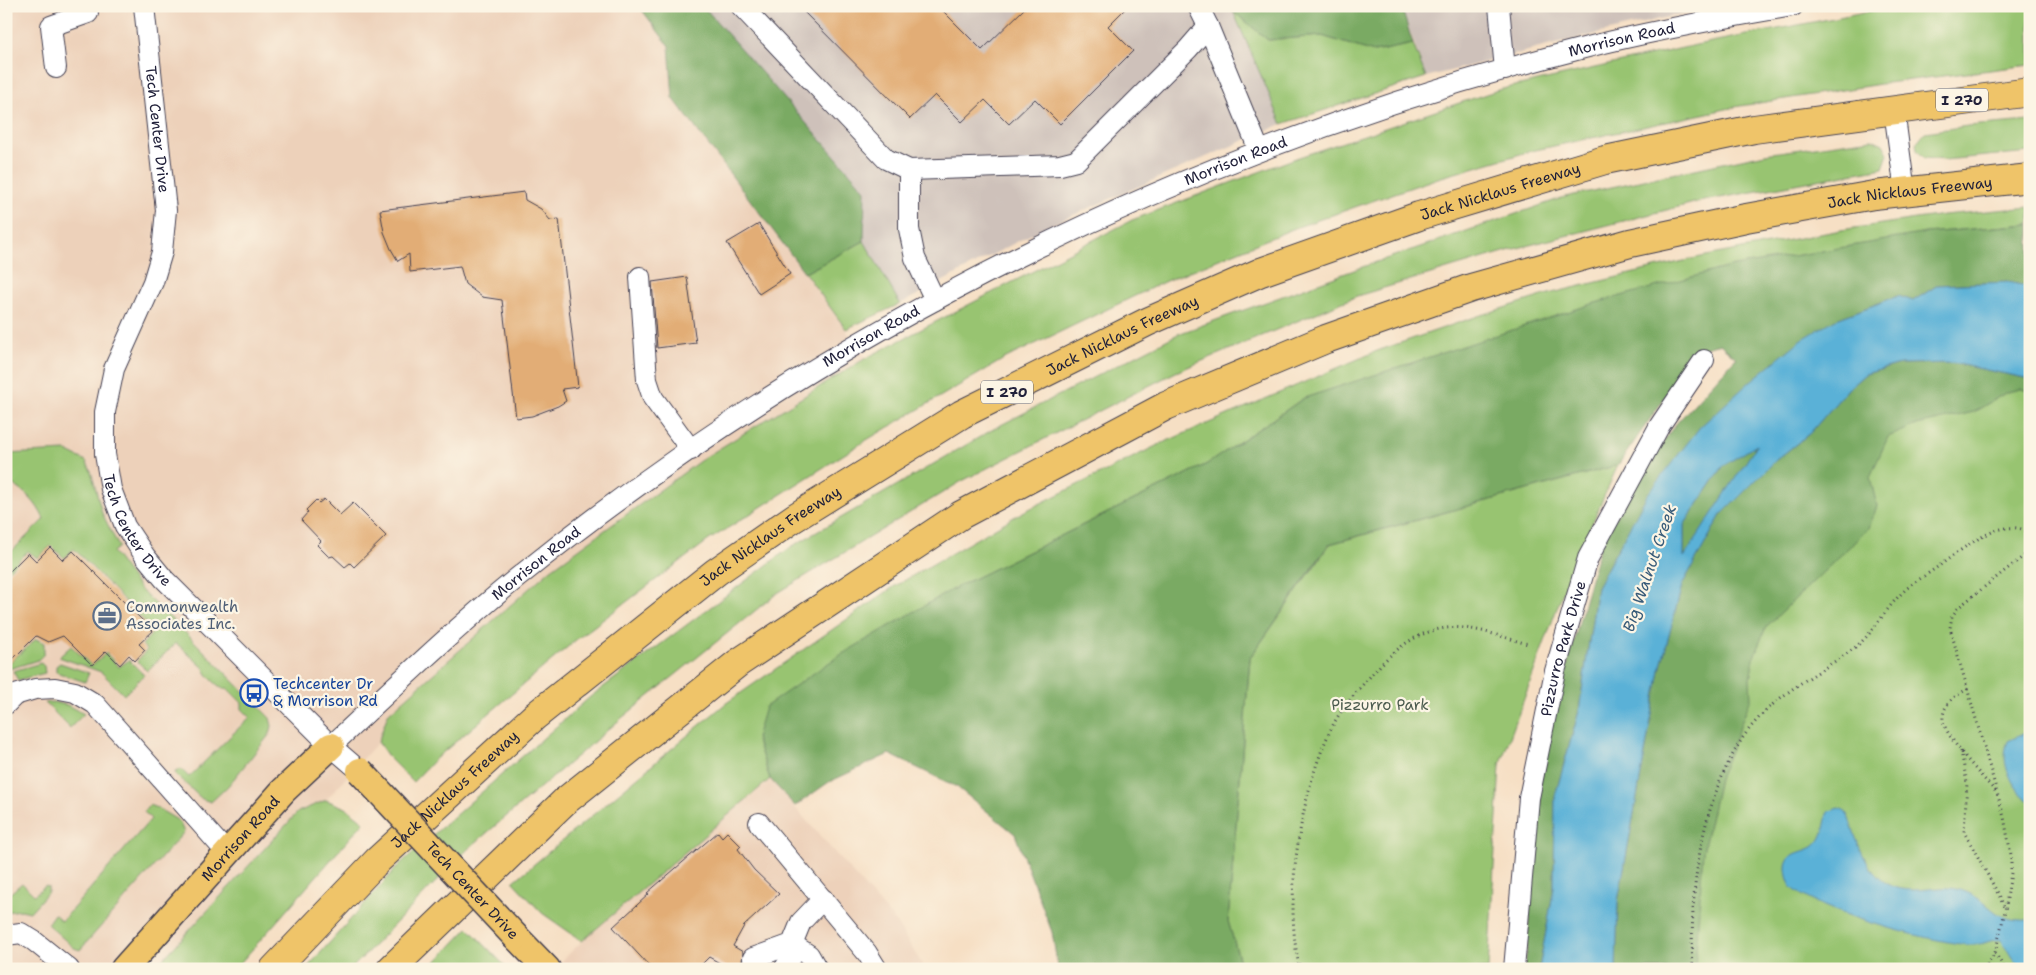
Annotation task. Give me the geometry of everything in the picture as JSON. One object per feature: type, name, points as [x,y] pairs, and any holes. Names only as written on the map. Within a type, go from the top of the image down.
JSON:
[{"type":"highway","name":"Jack Nicklaus Freeway","points":[[274,969],[378,860],[535,716],[716,572],[794,518],[962,414],[1147,322],[1253,276],[1419,216],[1605,160],[1754,129],[2030,92]]},
{"type":"highway","name":"Jack Nicklaus Freeway","points":[[391,969],[564,802],[738,663],[961,515],[1166,406],[1326,339],[1472,288],[1630,244],[1746,218],[1874,195],[2030,178]]},
{"type":"main road","name":"Morrison Road","points":[[124,969],[283,791],[331,746]]},
{"type":"main road","name":"Tech Center Drive","points":[[360,771],[547,969]]},
{"type":"street","points":[[56,68],[51,26],[88,13],[87,6]]},
{"type":"street","name":"Tech Center Drive","points":[[144,6],[166,210],[160,260],[153,282],[114,369],[105,412],[105,454],[111,489],[125,526],[145,556],[167,582],[331,746],[360,771]]},
{"type":"street","points":[[741,6],[886,159],[909,170],[1060,165],[1076,161],[1188,50],[1208,26]]},
{"type":"street","points":[[1198,6],[1259,150]]},
{"type":"street","points":[[1499,6],[1505,70]]},
{"type":"street","name":"Morrison Road","points":[[331,746],[450,635],[518,577],[627,494],[764,400],[870,336],[1002,264],[1120,208],[1303,133],[1405,100],[1582,48],[1738,11],[1793,6]]},
{"type":"street","points":[[1894,110],[1905,192]]},
{"type":"street","points":[[909,170],[910,236],[915,258],[936,300]]},
{"type":"street","points":[[640,277],[647,380],[653,398],[691,450]]},
{"type":"street","name":"Pizzurro Park Drive","points":[[1514,969],[1529,798],[1555,671],[1588,558],[1660,425],[1704,360]]},
{"type":"street","points":[[6,704],[15,695],[35,688],[55,688],[75,692],[95,704],[227,853]]},
{"type":"street","points":[[759,823],[867,953],[877,969]]},
{"type":"street","points":[[784,969],[791,958],[792,944],[801,922],[822,899]]},
{"type":"street","points":[[6,934],[21,933],[69,969]]},
{"type":"street","points":[[753,958],[792,944]]},
{"type":"street","points":[[792,944],[809,955],[817,969]]},
{"type":"path","points":[[1693,969],[1694,914],[1701,847],[1712,802],[1742,739],[1759,717],[1779,700],[1858,645],[1873,631],[1893,602],[1905,590],[1991,532],[2016,528],[2024,528],[2030,532]]},
{"type":"path","points":[[1984,969],[1995,953],[2006,911],[2011,873],[2011,855],[1997,793],[1950,628],[1952,616],[1970,596],[1994,580],[2030,550]]},
{"type":"path","points":[[2024,554],[2030,564]]},
{"type":"path","points":[[1300,969],[1294,910],[1294,885],[1301,826],[1306,799],[1322,750],[1334,724],[1349,702],[1399,647],[1431,632],[1453,627],[1465,628],[1528,644]]},
{"type":"path","points":[[1968,689],[1952,698],[1943,718],[1946,728],[1961,751],[1997,793]]},
{"type":"path","points":[[1961,751],[1967,783],[1964,832],[2006,911]]},
{"type":"path","points":[[1995,953],[2005,969]]},
{"type":"shaded area","points":[[6,6],[639,6],[669,46],[673,98],[805,273],[866,358],[704,458],[550,570],[388,714],[378,742],[326,800],[298,812],[154,969],[6,969]]},
{"type":"shaded area","points":[[703,6],[1231,6],[1282,124],[1039,230],[900,304],[864,241],[865,190]]},
{"type":"shaded area","points":[[1401,6],[1725,6],[1689,12],[1426,77]]},
{"type":"shaded area","points":[[770,779],[895,921],[925,969],[554,969],[582,941]]},
{"type":"green space","points":[[639,6],[703,6],[865,190],[864,241],[805,273],[673,98],[669,46]]},
{"type":"green space","points":[[1231,6],[1401,6],[1413,44],[1374,52],[1322,36],[1268,40],[1233,11]]},
{"type":"green space","points":[[1895,6],[2030,6],[2030,65],[1887,83],[1740,106],[1531,151],[1438,178],[1295,228],[1168,280],[1004,359],[865,441],[709,540],[577,639],[434,760],[413,782],[390,759],[378,742],[388,714],[550,570],[704,458],[866,358],[1132,220],[1296,158],[1498,90],[1696,45]]},
{"type":"green space","points":[[1233,11],[1268,40],[1322,36],[1374,52],[1413,44],[1426,77],[1282,124]]},
{"type":"green space","points":[[2030,121],[2030,152],[1944,160],[1924,158],[1917,150],[1916,143],[1925,132]]},
{"type":"green space","points":[[1872,139],[1883,144],[1888,154],[1883,168],[1698,202],[1514,249],[1357,296],[1176,372],[962,481],[776,594],[623,717],[468,849],[351,969],[306,969],[401,863],[590,697],[791,547],[997,427],[1178,334],[1368,265],[1565,197],[1765,154]]},
{"type":"green space","points":[[2030,207],[2030,224],[1926,233],[1304,398],[1207,464],[951,590],[756,738],[770,779],[582,941],[542,913],[513,882],[725,704],[895,586],[1021,513],[1160,444],[1377,351],[1552,293],[1696,258],[1841,230],[1943,215]]},
{"type":"green space","points":[[2030,224],[2030,287],[2008,282],[1938,285],[1913,301],[1898,296],[1834,320],[1618,548],[1597,587],[1579,711],[1555,796],[1554,888],[1539,969],[1525,969],[1545,746],[1601,542],[1640,475],[1674,426],[1736,358],[1720,344],[1698,350],[1618,465],[1329,544],[1250,658],[1228,921],[1242,969],[1058,969],[1052,932],[1015,834],[957,787],[889,754],[829,782],[795,806],[770,779],[756,738],[765,707],[837,657],[951,590],[1207,464],[1304,398],[1595,303],[1729,267],[1926,233]]},
{"type":"green space","points":[[864,241],[900,304],[846,329],[805,273]]},
{"type":"green space","points":[[2030,346],[2030,969],[1619,969],[1720,455]]},
{"type":"green space","points":[[1953,363],[2030,379],[2030,391],[2021,389],[2007,392],[1974,412],[1917,425],[1888,437],[1870,477],[1877,506],[1869,528],[1766,627],[1755,654],[1750,679],[1751,698],[1719,779],[1703,852],[1695,969],[1616,969],[1618,901],[1660,670],[1682,585],[1721,515],[1776,460],[1810,433],[1848,389],[1865,374],[1900,364]]},
{"type":"green space","points":[[1758,444],[1684,558],[1684,525],[1724,465]]},
{"type":"green space","points":[[66,451],[86,461],[91,471],[102,513],[119,547],[113,552],[141,590],[270,718],[272,726],[270,734],[228,786],[211,802],[202,799],[175,772],[181,769],[189,777],[250,717],[242,709],[242,703],[227,688],[223,689],[214,682],[204,668],[176,643],[147,671],[137,661],[147,650],[142,645],[154,631],[74,549],[64,558],[51,546],[37,558],[28,551],[6,573],[6,557],[44,519],[38,507],[26,494],[10,483],[6,486],[6,454]]},
{"type":"green space","name":"Pizzurro Park","points":[[1618,465],[1568,578],[1500,765],[1488,969],[1242,969],[1228,921],[1250,658],[1330,544]]},
{"type":"green space","points":[[36,639],[44,643],[44,654],[38,660],[6,670],[6,666]]},
{"type":"green space","points":[[71,646],[92,666],[106,653],[119,667],[129,660],[144,675],[124,695],[101,672],[59,657]]},
{"type":"green space","points":[[41,663],[44,666],[45,673],[18,680],[13,671]]},
{"type":"green space","points":[[60,663],[89,673],[85,682],[56,672],[56,666]]},
{"type":"green space","points":[[53,702],[67,705],[84,714],[70,728],[45,703]]},
{"type":"green space","points":[[326,800],[346,808],[364,822],[235,969],[154,969],[298,812]]},
{"type":"green space","points":[[149,805],[179,821],[184,832],[80,950],[74,948],[47,924],[54,914],[62,921],[151,819],[144,812]]},
{"type":"green space","points":[[22,883],[34,895],[45,886],[48,887],[48,892],[30,912],[21,910],[6,912],[6,897]]},
{"type":"green space","points":[[468,928],[508,969],[429,969]]},
{"type":"water","name":"Big Walnut Creek","points":[[2008,282],[2030,287],[2030,379],[1953,363],[1900,364],[1865,374],[1848,389],[1810,433],[1776,460],[1721,515],[1682,585],[1660,670],[1618,901],[1616,969],[1539,969],[1554,888],[1555,796],[1579,711],[1597,587],[1647,495],[1700,427],[1752,380],[1801,340],[1834,320],[1898,296],[1913,301],[1938,285]],"holes":[[[1757,445],[1684,557],[1684,525],[1724,465]]]},
{"type":"water","points":[[2025,733],[2030,734],[2030,802],[2013,782],[2006,766],[2005,758],[2008,741]]},
{"type":"water","points":[[1838,808],[1844,810],[1848,816],[1857,841],[1869,865],[1887,883],[1899,888],[1914,890],[1953,888],[1976,897],[2008,918],[2030,920],[2030,969],[2020,966],[2012,958],[2001,940],[1975,945],[1959,944],[1908,933],[1878,925],[1823,905],[1803,895],[1791,886],[1786,870],[1789,858],[1818,843],[1828,812]]},
{"type":"building","points":[[798,6],[938,6],[982,50],[1027,6],[1128,6],[1108,26],[1133,51],[1060,124],[1035,99],[1009,124],[985,100],[962,122],[935,95],[910,119]]},
{"type":"building","points":[[524,192],[525,200],[541,209],[550,220],[559,219],[578,387],[562,389],[566,401],[558,406],[532,416],[516,418],[502,300],[482,297],[465,284],[460,266],[410,272],[409,254],[398,261],[391,249],[384,232],[380,210]]},
{"type":"building","points":[[759,224],[790,274],[759,294],[727,243]]},
{"type":"building","points":[[687,277],[696,343],[657,348],[652,282]]},
{"type":"building","points":[[324,499],[340,515],[353,503],[386,536],[354,567],[350,563],[345,567],[333,556],[329,557],[317,545],[321,541],[301,520],[308,512],[306,510],[316,500],[319,503]]},
{"type":"building","points":[[50,547],[63,560],[73,551],[153,631],[139,644],[145,650],[135,661],[129,655],[120,665],[106,651],[92,665],[63,636],[48,642],[36,636],[6,666],[6,575],[28,553],[36,561]]},
{"type":"building","points":[[718,832],[722,837],[727,832],[741,846],[738,849],[754,870],[779,894],[744,926],[733,946],[743,952],[742,962],[749,969],[730,969],[709,957],[697,969],[652,969],[613,927],[649,894],[647,893]]},
{"type":"place","name":"Commonwealth Associates Inc.","points":[[107,616]]},
{"type":"place","name":"Techcenter Dr & Morrison Rd","points":[[254,693]]}]
